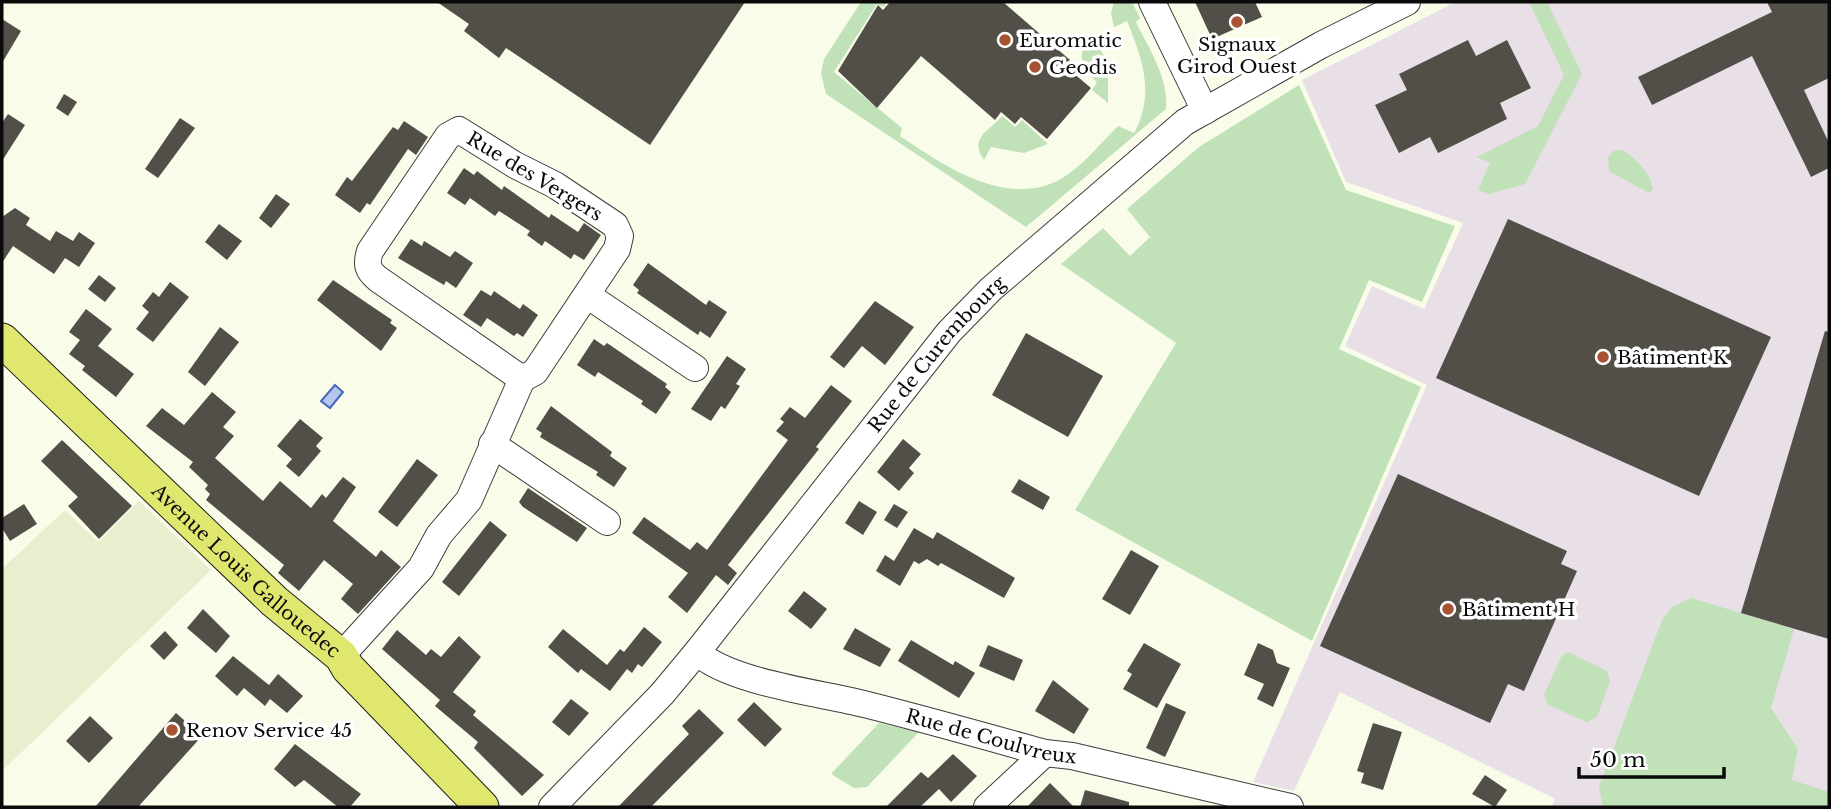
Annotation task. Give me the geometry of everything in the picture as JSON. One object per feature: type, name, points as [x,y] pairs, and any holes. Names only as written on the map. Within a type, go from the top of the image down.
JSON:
[{"type":"main road","name":"Avenue Louis Gallouedec","points":[[2,340],[274,601],[341,656],[348,668],[482,807]]},
{"type":"street","points":[[1152,2],[1205,111]]},
{"type":"street","name":"Rue de Curembourg","points":[[552,807],[652,705],[698,652],[949,332],[991,289],[1185,122],[1321,45],[1407,2]]},
{"type":"street","name":"Rue des Vergers","points":[[341,656],[421,568],[439,536],[469,500],[522,379],[534,372],[587,295],[617,249],[620,236],[615,225],[555,185],[515,165],[459,130],[448,136],[370,251],[366,263],[370,272],[378,279],[522,379]]},
{"type":"street","points":[[587,295],[695,368]]},
{"type":"street","points":[[492,444],[607,522]]},
{"type":"street","name":"Rue de Coulvreux","points":[[698,652],[715,665],[743,675],[866,704],[1045,753],[1072,756],[1290,807]]},
{"type":"street","points":[[987,807],[1045,753]]},
{"type":"shaded area","points":[[1456,2],[1829,2],[1829,807],[1551,807],[1555,799],[1340,692],[1294,791],[1253,782],[1427,385],[1345,346],[1372,286],[1424,309],[1463,223],[1346,182],[1302,80]]},
{"type":"green space","points":[[861,2],[888,2],[883,7],[877,4],[834,72],[902,128],[900,136],[935,159],[975,179],[1017,189],[1038,187],[1059,180],[1075,169],[1118,126],[1134,133],[1144,105],[1142,63],[1127,21],[1114,27],[1111,13],[1114,2],[1132,2],[1140,18],[1136,22],[1161,75],[1166,109],[1026,227],[826,94],[821,73],[824,59]]},
{"type":"green space","points":[[1529,2],[1547,2],[1582,74],[1525,184],[1489,194],[1478,190],[1490,163],[1477,157],[1538,126],[1564,75]]},
{"type":"green space","points":[[1094,36],[1108,65],[1108,103],[1092,90],[1097,82],[1082,70],[1084,46]]},
{"type":"green space","points":[[1299,85],[1346,190],[1455,226],[1422,302],[1369,280],[1339,349],[1421,387],[1312,641],[1075,510],[1176,343],[1061,264],[1103,228],[1130,256],[1150,237],[1127,209],[1199,147]]},
{"type":"green space","points":[[1002,116],[1015,127],[1022,120],[1048,144],[1024,153],[991,147],[984,160],[978,146],[982,135]]},
{"type":"green space","points":[[1621,150],[1631,156],[1646,172],[1653,189],[1649,193],[1609,171],[1608,157],[1613,151]]},
{"type":"green space","points":[[139,501],[211,570],[2,771],[2,569],[65,510],[98,542]]},
{"type":"green space","points":[[1691,598],[1794,629],[1771,708],[1798,749],[1792,780],[1829,792],[1829,807],[1603,807],[1599,787],[1662,620],[1672,607]]},
{"type":"green space","points":[[1568,652],[1607,671],[1610,681],[1597,717],[1587,722],[1548,705],[1544,695],[1561,657]]},
{"type":"green space","points":[[879,723],[919,732],[867,787],[854,788],[831,774]]},
{"type":"water","points":[[335,385],[343,392],[330,408],[321,401]]},
{"type":"building","points":[[437,2],[745,2],[650,145],[506,48],[499,58],[464,31],[469,24]]},
{"type":"building","points":[[890,2],[1003,2],[1070,60],[1065,66],[1091,88],[1047,139],[1021,117],[1015,124],[1001,112],[995,120],[921,56],[877,108],[838,71],[878,5],[883,10]]},
{"type":"building","points":[[1195,2],[1255,2],[1262,17],[1212,39]]},
{"type":"building","points":[[1767,2],[1829,2],[1829,78],[1804,90],[1829,143],[1829,168],[1811,177],[1752,56],[1652,105],[1638,77],[1772,12]]},
{"type":"building","points":[[2,19],[21,31],[2,63]]},
{"type":"building","points":[[1468,40],[1476,56],[1507,40],[1531,88],[1500,103],[1507,119],[1438,153],[1430,137],[1399,153],[1375,105],[1407,90],[1399,74]]},
{"type":"building","points":[[64,94],[77,102],[68,116],[56,108]]},
{"type":"building","points":[[8,114],[25,125],[2,161],[2,123]]},
{"type":"building","points":[[180,118],[195,128],[158,178],[145,169]]},
{"type":"building","points":[[404,121],[428,137],[416,155],[408,149],[370,205],[367,203],[360,213],[335,195],[347,177],[352,181],[393,127],[398,130]]},
{"type":"building","points":[[464,168],[474,175],[477,171],[502,190],[504,186],[549,218],[551,214],[578,232],[584,223],[601,235],[584,260],[574,254],[571,259],[545,241],[542,246],[527,235],[530,231],[499,211],[495,216],[470,198],[465,205],[447,193]]},
{"type":"building","points":[[276,194],[290,204],[271,228],[259,218]]},
{"type":"building","points":[[15,208],[30,218],[26,225],[50,241],[56,231],[73,241],[79,232],[95,243],[79,267],[65,258],[54,274],[13,246],[2,263],[2,217]]},
{"type":"building","name":"Bâtiment K","points":[[1508,219],[1771,337],[1699,496],[1436,378]]},
{"type":"building","points":[[219,224],[242,241],[227,260],[205,242]]},
{"type":"building","points":[[411,239],[422,246],[424,241],[450,257],[455,251],[473,263],[456,288],[446,281],[444,285],[398,258]]},
{"type":"building","points":[[648,263],[706,305],[709,300],[727,312],[710,338],[700,331],[698,335],[637,293],[639,290],[633,285]]},
{"type":"building","points":[[99,275],[116,288],[105,302],[88,289]]},
{"type":"building","points":[[333,280],[392,320],[390,323],[397,328],[381,351],[317,300]]},
{"type":"building","points":[[170,282],[189,297],[153,342],[136,329],[149,312],[142,306],[153,292],[159,297]]},
{"type":"building","points":[[481,290],[491,296],[494,291],[520,309],[523,304],[538,315],[523,337],[517,333],[514,336],[487,318],[481,327],[463,315]]},
{"type":"building","points":[[875,301],[914,327],[885,365],[862,346],[844,368],[830,357]]},
{"type":"building","points":[[86,309],[112,329],[98,346],[134,374],[116,397],[82,370],[85,366],[69,354],[80,340],[69,332]]},
{"type":"building","points":[[220,327],[239,342],[205,386],[188,372]]},
{"type":"building","points":[[1825,331],[1829,332],[1829,639],[1741,613]]},
{"type":"building","points":[[1026,333],[1103,376],[1068,437],[992,395]]},
{"type":"building","points":[[594,339],[604,346],[607,343],[667,384],[665,387],[671,392],[656,414],[641,404],[643,401],[598,372],[595,377],[577,365]]},
{"type":"building","points":[[727,356],[746,369],[736,384],[740,386],[725,409],[721,406],[711,421],[691,409]]},
{"type":"building","points":[[831,385],[852,401],[816,447],[819,449],[728,565],[737,573],[728,585],[716,575],[687,613],[668,597],[688,573],[632,533],[644,517],[690,550],[697,542],[707,550],[788,440],[776,431],[784,422],[780,419],[790,407],[805,418]]},
{"type":"building","points":[[212,392],[236,412],[223,427],[234,436],[215,458],[263,501],[280,481],[311,508],[322,494],[326,498],[343,477],[356,487],[333,521],[376,557],[381,550],[401,567],[358,614],[341,599],[353,584],[324,560],[299,591],[278,573],[284,565],[206,500],[210,494],[205,489],[208,485],[189,467],[193,462],[146,426],[162,408],[184,425]]},
{"type":"building","points":[[551,406],[612,452],[610,456],[627,468],[614,487],[596,475],[598,472],[540,437],[542,433],[536,429]]},
{"type":"building","points":[[300,419],[323,438],[316,446],[321,451],[299,477],[286,466],[292,459],[277,446]]},
{"type":"building","points":[[903,439],[921,454],[909,468],[914,473],[899,491],[877,472]]},
{"type":"building","points":[[62,440],[132,506],[99,539],[68,506],[78,497],[41,461]]},
{"type":"building","points":[[417,459],[438,475],[397,527],[378,512]]},
{"type":"building","name":"Bâtiment H","points":[[1398,474],[1567,551],[1561,564],[1577,571],[1524,691],[1508,684],[1490,723],[1320,646]]},
{"type":"building","points":[[1019,479],[1050,497],[1043,510],[1011,492]]},
{"type":"building","points":[[528,488],[587,528],[577,542],[523,507],[519,502]]},
{"type":"building","points":[[859,501],[877,512],[863,535],[845,523]]},
{"type":"building","points":[[24,504],[37,524],[10,541],[2,528],[2,518]]},
{"type":"building","points":[[894,504],[908,512],[897,528],[884,520]]},
{"type":"building","points":[[490,521],[507,535],[459,596],[442,582]]},
{"type":"building","points":[[914,528],[933,539],[937,532],[1015,578],[1004,598],[941,563],[938,566],[927,559],[919,564],[914,561],[900,586],[876,571],[885,555],[894,561]]},
{"type":"building","points":[[1131,550],[1159,566],[1130,615],[1102,599]]},
{"type":"building","points":[[804,591],[827,609],[811,629],[788,611]]},
{"type":"building","points":[[203,609],[230,636],[216,653],[187,628]]},
{"type":"building","points":[[644,627],[662,642],[642,667],[638,664],[632,673],[627,669],[610,691],[581,669],[578,673],[548,647],[563,629],[607,665],[620,649],[624,652]]},
{"type":"building","points":[[855,628],[891,649],[880,667],[843,649]]},
{"type":"building","points":[[397,630],[426,655],[431,649],[441,657],[459,636],[481,657],[453,692],[476,711],[473,715],[544,775],[522,796],[474,748],[478,742],[435,706],[440,700],[382,649]]},
{"type":"building","points":[[165,631],[178,645],[164,660],[150,646]]},
{"type":"building","points":[[911,640],[953,665],[955,661],[975,673],[959,698],[898,661]]},
{"type":"building","points":[[1144,643],[1181,664],[1157,708],[1123,689],[1132,674],[1127,671]]},
{"type":"building","points":[[1258,643],[1273,650],[1277,663],[1290,668],[1273,707],[1257,699],[1264,684],[1244,675]]},
{"type":"building","points":[[988,645],[1023,660],[1014,681],[979,666]]},
{"type":"building","points":[[233,656],[269,685],[278,674],[303,696],[287,713],[270,699],[265,706],[244,688],[237,696],[215,676]]},
{"type":"building","points":[[1053,680],[1089,709],[1074,734],[1035,711]]},
{"type":"building","points":[[571,699],[589,713],[569,736],[552,722]]},
{"type":"building","points":[[754,702],[782,729],[765,747],[737,720]]},
{"type":"building","points":[[1166,703],[1186,712],[1165,757],[1146,748]]},
{"type":"building","points":[[699,709],[724,733],[651,807],[618,807],[689,734],[682,726]]},
{"type":"building","points":[[176,713],[202,736],[138,807],[95,807]]},
{"type":"building","points":[[90,716],[113,738],[89,763],[66,741]]},
{"type":"building","points":[[1373,723],[1402,732],[1383,790],[1361,783],[1364,773],[1357,771]]},
{"type":"building","points":[[295,744],[361,794],[350,807],[338,807],[304,780],[295,787],[274,769]]},
{"type":"building","points":[[953,754],[977,776],[951,802],[939,789],[920,807],[886,807],[921,772],[928,778]]},
{"type":"building","points":[[1485,775],[1507,790],[1495,807],[1472,794]]},
{"type":"building","points":[[1050,783],[1074,807],[1027,807]]},
{"type":"building","points":[[1085,790],[1129,802],[1129,807],[1080,807]]},
{"type":"place","name":"Signaux Girod Ouest","points":[[1237,22]]},
{"type":"place","name":"Euromatic","points":[[1005,40]]},
{"type":"place","name":"Geodis","points":[[1035,67]]},
{"type":"place","name":"Bâtiment K","points":[[1603,357]]},
{"type":"place","name":"Bâtiment H","points":[[1448,609]]},
{"type":"place","name":"Renov Service 45","points":[[172,730]]}]
